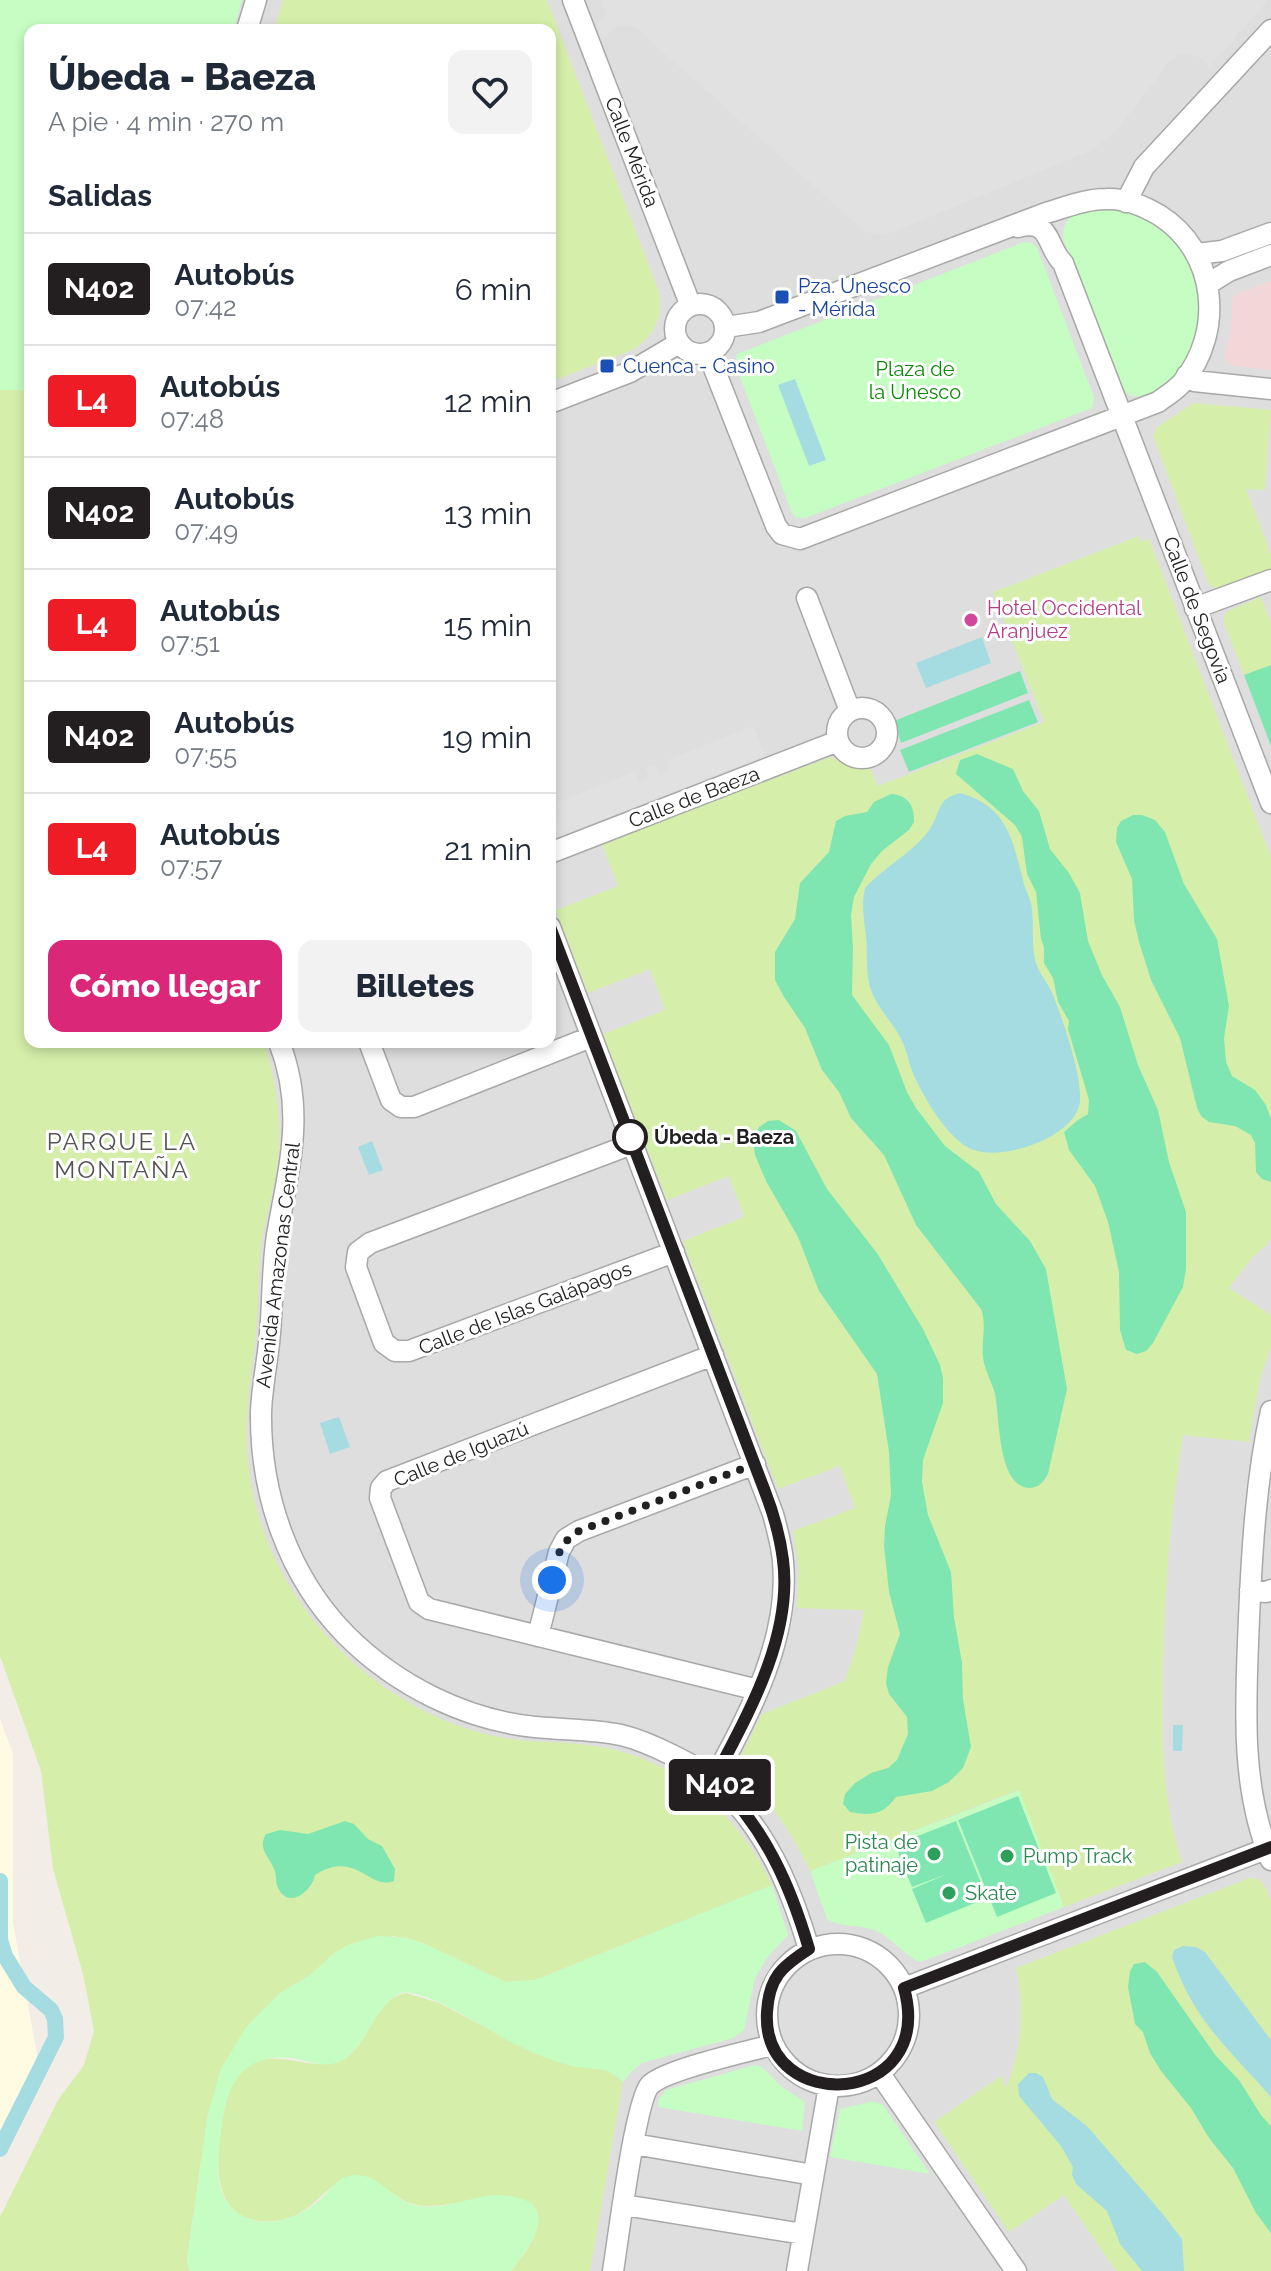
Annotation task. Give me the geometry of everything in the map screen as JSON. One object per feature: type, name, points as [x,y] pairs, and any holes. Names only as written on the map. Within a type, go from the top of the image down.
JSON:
[{"type":"street","points":[[249,24],[256,0]]},
{"type":"street","name":"Calle Mérida","points":[[573,0],[690,304]]},
{"type":"street","points":[[1126,202],[1144,167],[1271,30]]},
{"type":"street","points":[[708,353],[776,526],[782,534],[791,538],[815,535],[1150,405],[1175,390],[1187,375],[1208,330],[1210,309],[1208,284],[1196,254],[1169,221],[1147,208],[1107,199],[1059,209],[759,322],[726,327]]},
{"type":"street","points":[[1063,263],[1064,255],[1057,235],[1061,218],[1091,201]]},
{"type":"street","points":[[997,231],[1005,232],[1024,225],[1038,227],[1046,233],[1063,263],[1122,417]]},
{"type":"street","points":[[1196,254],[1222,251],[1271,233]]},
{"type":"street","points":[[1208,284],[1229,271],[1271,255]]},
{"type":"street","points":[[706,303],[720,312],[726,327],[721,343],[708,353],[691,353],[679,343],[675,325],[677,317],[690,304],[706,303]]},
{"type":"street","points":[[556,401],[630,372],[679,343]]},
{"type":"street","points":[[1101,363],[1123,397],[1150,405]]},
{"type":"street","points":[[1187,375],[1194,381],[1271,389]]},
{"type":"street","name":"Calle de Segovia","points":[[1122,417],[1271,803]]},
{"type":"street","points":[[1195,608],[1271,580]]},
{"type":"street","points":[[807,598],[850,711]]},
{"type":"street","points":[[870,709],[885,724],[887,735],[884,745],[872,756],[851,756],[838,741],[838,726],[850,711],[870,709]]},
{"type":"street","name":"Calle de Baeza","points":[[556,851],[838,741]]},
{"type":"street","points":[[556,944],[755,1464],[773,1514],[783,1562],[782,1606],[772,1651],[758,1690],[714,1779]]},
{"type":"street","points":[[371,1048],[391,1100],[401,1107],[414,1107],[591,1037]]},
{"type":"street","name":"Avenida Amazonas Central","points":[[281,1048],[294,1110],[293,1159],[277,1235],[261,1410],[263,1463],[276,1520],[296,1567],[345,1634],[376,1662],[414,1688],[494,1721],[622,1735],[655,1746],[714,1779],[768,1845],[788,1886],[809,1949]]},
{"type":"street","name":"Calle de Islas Galápagos","points":[[632,1144],[370,1243],[358,1252],[356,1267],[384,1343],[395,1351],[409,1351],[674,1252]]},
{"type":"street","name":"Calle de Iguazú","points":[[713,1355],[387,1481],[381,1488],[380,1498],[419,1602],[429,1609],[758,1690]]},
{"type":"street","points":[[904,1988],[1269,1852],[1251,1789],[1247,1741],[1261,1590],[1260,1484],[1271,1411]]},
{"type":"street","points":[[538,1636],[559,1552],[566,1539],[579,1531],[755,1464]]},
{"type":"street","points":[[845,1943],[876,1953],[893,1968],[904,1988],[910,2013],[906,2035],[896,2058],[880,2074],[846,2086],[829,2086],[806,2079],[787,2065],[772,2045],[766,2023],[771,1985],[790,1961],[809,1949],[845,1943]]},
{"type":"street","points":[[613,2271],[642,2099],[651,2085],[663,2077],[772,2045]]},
{"type":"street","points":[[880,2074],[1016,2271]]},
{"type":"street","points":[[797,2271],[829,2086]]},
{"type":"street","points":[[634,2144],[813,2175]]},
{"type":"street","points":[[624,2205],[803,2234]]},
{"type":"shaded area","points":[[241,0],[1271,0],[1271,2271],[558,2271],[590,2081],[724,2026],[487,1751],[371,1692],[282,1612],[226,1482],[234,1048],[556,1048],[556,24],[234,24]]},
{"type":"shaded area","points":[[602,0],[1268,0],[1209,67],[1203,59],[1178,54],[1118,129],[1092,150],[890,233],[876,235],[863,230],[634,26],[617,26],[603,37],[597,23],[607,15]]},
{"type":"shaded area","points":[[1271,281],[1271,370],[1229,365],[1224,356],[1231,331],[1233,296]]},
{"type":"shaded area","points":[[753,726],[765,755],[556,838],[556,817],[561,815],[556,803],[634,772],[639,783],[650,778],[646,768],[655,765],[659,775],[670,770],[666,761]]},
{"type":"shaded area","points":[[0,1719],[13,1754],[13,1923],[38,2060],[0,2135]]},
{"type":"green space","points":[[0,0],[242,0],[235,24],[24,24],[24,390],[0,390]]},
{"type":"green space","points":[[283,0],[547,0],[659,292],[658,318],[648,337],[635,349],[556,380],[556,24],[276,24]]},
{"type":"green space","points":[[1112,208],[1154,224],[1170,237],[1194,271],[1200,291],[1198,337],[1189,358],[1162,388],[1140,396],[1129,395],[1119,384],[1063,238],[1064,228],[1072,216],[1087,210]]},
{"type":"green space","name":"Plaza de la Unesco","points":[[1024,242],[1032,243],[1037,248],[1094,397],[1092,408],[805,518],[797,518],[792,513],[735,364],[737,354]]},
{"type":"green space","points":[[0,390],[24,390],[24,1048],[266,1048],[276,1093],[279,1144],[261,1245],[256,1334],[248,1397],[247,1454],[252,1490],[275,1559],[314,1622],[367,1674],[397,1695],[463,1727],[499,1737],[601,1747],[656,1765],[681,1778],[724,1814],[742,1836],[772,1885],[535,1980],[505,1982],[423,1943],[393,1936],[334,1953],[312,1974],[280,1993],[208,2113],[187,2259],[190,2271],[0,2271],[0,2217],[58,2100],[84,2065],[94,2031],[83,1974],[53,1869],[41,1771],[0,1656]]},
{"type":"green space","points":[[1194,403],[1271,410],[1265,490],[1246,489],[1271,554],[1271,570],[1218,590],[1209,585],[1153,436],[1157,427]]},
{"type":"green space","points":[[1139,536],[1141,542],[1149,539],[1271,857],[1271,1240],[1251,1259],[1229,1288],[1271,1315],[1271,1348],[1260,1379],[1249,1442],[1183,1435],[1167,1576],[1162,1712],[1166,1787],[1182,1862],[1064,1907],[1018,1790],[810,1871],[778,1817],[737,1769],[737,1764],[762,1714],[845,1681],[864,1610],[797,1608],[799,1568],[793,1531],[855,1508],[840,1466],[778,1489],[683,1241],[744,1217],[729,1176],[667,1200],[603,1034],[665,1010],[650,969],[588,993],[556,910],[618,886],[602,844],[830,757],[852,767],[869,766],[878,786],[1044,722],[993,592]]},
{"type":"green space","points":[[1261,597],[1271,622],[1271,665],[1244,675],[1224,616],[1228,611]]},
{"type":"green space","points":[[1271,665],[1271,746],[1244,675]]},
{"type":"green space","points":[[1020,671],[1028,693],[901,743],[894,721]]},
{"type":"green space","points":[[1029,700],[1038,722],[909,772],[900,750]]},
{"type":"green space","points":[[977,754],[1013,769],[1023,791],[1039,811],[1050,849],[1080,893],[1088,941],[1120,1007],[1138,1065],[1158,1110],[1169,1162],[1186,1212],[1183,1287],[1153,1343],[1146,1351],[1137,1354],[1126,1350],[1120,1330],[1119,1272],[1108,1222],[1095,1186],[1069,1150],[1064,1132],[1088,1114],[1089,1100],[1068,1029],[1069,1021],[1058,1002],[1053,978],[1044,963],[1036,892],[1027,874],[1022,837],[1015,825],[956,774],[960,760]]},
{"type":"green space","points":[[891,794],[909,802],[914,822],[871,864],[854,897],[851,915],[852,995],[889,1045],[916,1108],[945,1146],[979,1172],[996,1204],[1030,1241],[1046,1269],[1067,1389],[1048,1474],[1041,1484],[1033,1488],[1019,1484],[1005,1463],[995,1394],[983,1358],[984,1321],[981,1309],[916,1225],[884,1155],[851,1118],[839,1092],[822,1070],[805,1028],[775,980],[775,952],[795,919],[800,883],[829,852],[836,821],[867,812],[874,802]]},
{"type":"green space","points":[[1133,815],[1155,820],[1165,832],[1184,884],[1217,939],[1229,1006],[1224,1038],[1226,1062],[1232,1076],[1255,1090],[1266,1105],[1271,1119],[1271,1182],[1262,1179],[1256,1172],[1255,1143],[1251,1135],[1235,1126],[1209,1122],[1201,1116],[1180,1038],[1151,980],[1134,920],[1132,879],[1116,842],[1121,821]]},
{"type":"green space","points":[[779,1120],[796,1131],[827,1189],[877,1253],[923,1329],[943,1378],[943,1403],[923,1460],[922,1482],[928,1515],[951,1572],[963,1699],[971,1747],[963,1768],[949,1782],[932,1791],[896,1797],[886,1808],[870,1814],[850,1812],[843,1804],[845,1794],[855,1783],[871,1773],[888,1768],[897,1760],[908,1734],[907,1717],[889,1694],[886,1683],[888,1667],[900,1634],[889,1592],[884,1546],[891,1495],[889,1452],[877,1374],[819,1291],[798,1237],[755,1155],[753,1141],[759,1127],[768,1121]]},
{"type":"green space","points":[[1019,1790],[1064,1907],[921,1962],[878,1932],[827,1919],[810,1871]]},
{"type":"green space","name":"Pump Track","points":[[1018,1796],[1056,1893],[997,1917],[958,1820]]},
{"type":"green space","points":[[345,1821],[354,1824],[368,1839],[382,1846],[395,1869],[394,1881],[377,1881],[341,1866],[315,1875],[305,1892],[288,1898],[277,1886],[274,1869],[263,1848],[266,1834],[280,1830],[308,1834]]},
{"type":"green space","points":[[956,1821],[987,1898],[926,1923],[912,1889],[947,1874],[912,1887],[895,1845]]},
{"type":"green space","points":[[1250,1878],[1261,1882],[1271,1900],[1271,2271],[1116,2271],[1064,2195],[1009,2232],[934,2122],[1001,2076],[1006,2088],[1016,2058],[1020,2028],[1016,1968]]},
{"type":"green space","points":[[772,1885],[788,1935],[767,1958],[755,1978],[744,2030],[733,2038],[642,2063],[623,2082],[604,2070],[568,2065],[542,2056],[443,2004],[413,1993],[402,1993],[387,2003],[355,2049],[341,2061],[327,2064],[270,2058],[254,2063],[233,2086],[223,2118],[218,2170],[222,2193],[238,2213],[270,2222],[292,2217],[321,2199],[339,2180],[354,2175],[371,2178],[401,2199],[418,2206],[438,2206],[495,2195],[514,2197],[534,2207],[538,2225],[530,2245],[511,2271],[190,2271],[187,2259],[208,2113],[221,2069],[246,2027],[280,1993],[312,1974],[334,1953],[377,1936],[408,1938],[505,1982],[535,1980]]},
{"type":"green space","points":[[1145,1962],[1157,1972],[1216,2056],[1239,2080],[1271,2126],[1271,2233],[1256,2213],[1233,2168],[1161,2071],[1150,2053],[1143,2032],[1135,2024],[1128,1987],[1130,1971],[1134,1964]]},
{"type":"green space","points":[[406,1993],[439,2003],[539,2055],[572,2066],[607,2070],[623,2082],[590,2271],[511,2271],[532,2241],[536,2225],[533,2205],[520,2199],[493,2197],[438,2206],[414,2205],[375,2181],[357,2175],[336,2184],[310,2206],[288,2218],[254,2220],[229,2205],[219,2178],[219,2145],[227,2099],[232,2084],[241,2072],[252,2063],[264,2059],[316,2064],[340,2061],[358,2046],[386,2004]]},
{"type":"green space","points":[[755,2065],[762,2067],[782,2087],[805,2102],[802,2131],[658,2107],[659,2099],[666,2090]]},
{"type":"green space","points":[[873,2101],[883,2105],[930,2174],[830,2157],[840,2109]]},
{"type":"water","points":[[795,379],[826,460],[809,466],[778,385]]},
{"type":"water","points":[[982,637],[991,663],[926,688],[916,663]]},
{"type":"water","points":[[960,793],[988,806],[998,815],[1011,837],[1031,905],[1036,963],[1062,1018],[1080,1090],[1076,1114],[1066,1126],[1035,1144],[1017,1150],[982,1152],[969,1148],[943,1125],[916,1081],[902,1041],[874,997],[868,977],[863,906],[865,888],[916,845],[930,829],[943,803]]},
{"type":"water","points":[[372,1141],[383,1170],[369,1175],[358,1147]]},
{"type":"water","points":[[339,1417],[350,1447],[330,1454],[320,1423]]},
{"type":"water","points":[[1173,1725],[1183,1725],[1182,1751],[1173,1751]]},
{"type":"water","points":[[1183,1946],[1196,1947],[1205,1952],[1271,2040],[1271,2097],[1214,2033],[1191,1999],[1172,1957],[1174,1950]]},
{"type":"water","points":[[1029,2073],[1043,2077],[1052,2099],[1088,2127],[1162,2213],[1182,2239],[1184,2271],[1142,2271],[1120,2244],[1107,2211],[1076,2184],[1073,2167],[1061,2146],[1019,2096],[1018,2084]]},
{"type":"waterway","points":[[0,1881],[0,1940],[5,1956],[24,1987],[51,2010],[56,2037],[0,2149]]},
{"type":"bus line","name":"N402","points":[[556,943],[764,1489],[773,1514],[783,1562],[782,1606],[772,1651],[758,1690],[714,1779],[768,1845],[788,1886],[809,1949],[779,1972],[768,1994],[766,2023],[772,2045],[787,2065],[806,2079],[829,2086],[863,2082],[880,2074],[896,2058],[906,2035],[910,2013],[904,1988],[1271,1847]]},
{"type":"place","name":"Pza. Unesco - Mérida","points":[[782,297]]},
{"type":"place","name":"Cuenca - Casino","points":[[607,366]]},
{"type":"place","name":"Hotel Occidental Aranjuez","points":[[971,620]]},
{"type":"place","name":"Úbeda - Baeza","points":[[630,1137]]},
{"type":"place","name":"Pista de patinaje","points":[[934,1854]]},
{"type":"place","name":"Pump Track","points":[[1007,1856]]},
{"type":"place","name":"Skate","points":[[949,1893]]},
{"type":"district","name":"PARQUE LA MONTAÑA","points":[[122,1155]]},
{"type":"route","points":[[552,1580],[559,1552],[566,1539],[579,1531],[755,1464],[630,1137]]}]
